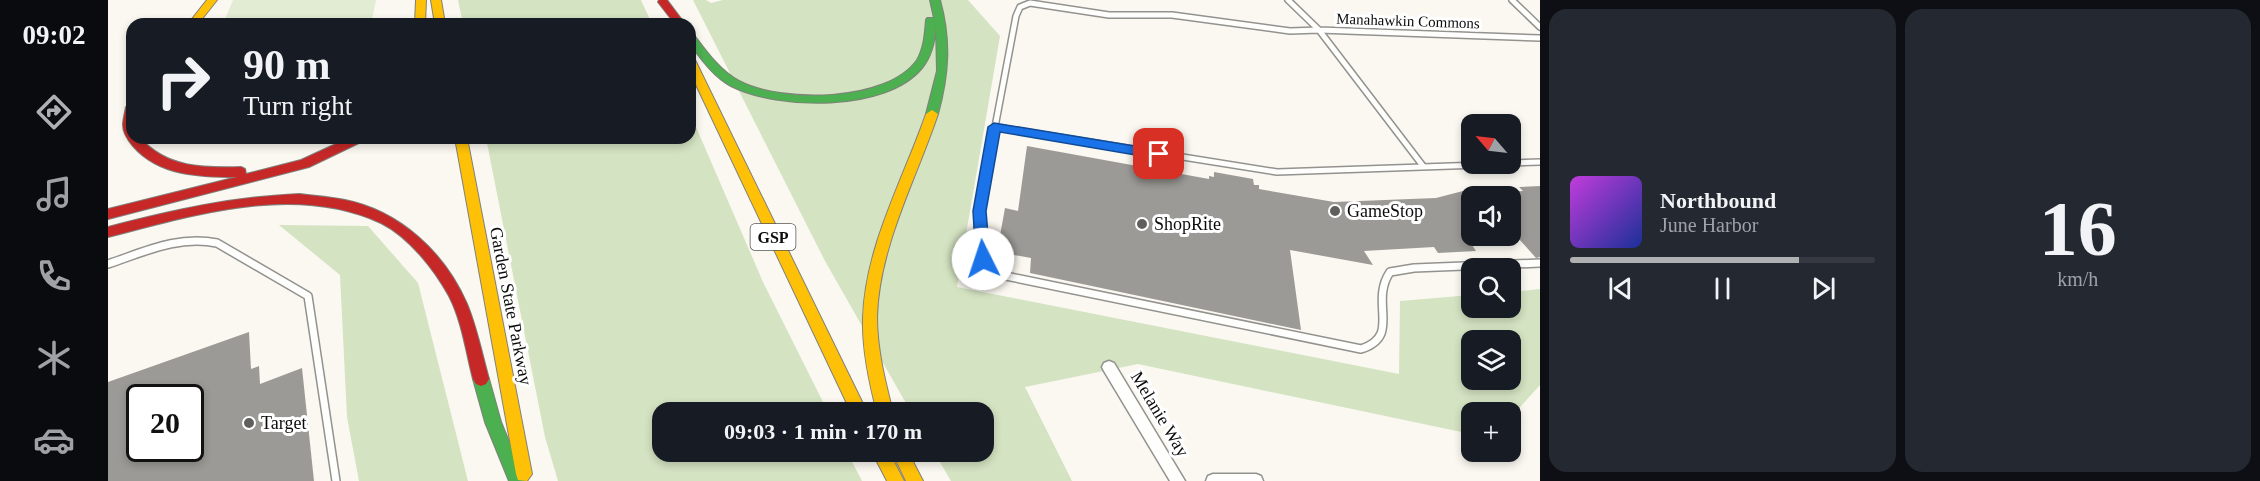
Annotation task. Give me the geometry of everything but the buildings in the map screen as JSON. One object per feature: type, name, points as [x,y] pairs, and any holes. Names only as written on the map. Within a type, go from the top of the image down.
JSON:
[{"type":"highway","points":[[198,18],[212,0]]},
{"type":"highway","points":[[420,18],[421,0]]},
{"type":"highway","points":[[436,0],[439,18]]},
{"type":"highway","points":[[696,44],[719,72],[744,88],[792,100],[840,99],[884,87],[902,78],[922,60],[929,48],[932,34],[930,14],[922,0]]},
{"type":"highway","points":[[883,402],[871,349],[870,303],[880,258],[933,108],[945,35],[944,21],[935,0]]},
{"type":"highway","points":[[662,1],[670,18]]},
{"type":"highway","points":[[662,1],[675,18]]},
{"type":"highway","name":"GSP","points":[[696,72],[854,402]]},
{"type":"highway","points":[[137,144],[151,158],[180,169],[213,173],[282,171]]},
{"type":"highway","points":[[108,214],[282,171],[320,158],[347,144]]},
{"type":"highway","name":"Garden State Parkway","points":[[463,144],[526,481]]},
{"type":"highway","points":[[112,231],[223,203],[277,198],[314,199],[346,204],[399,225],[430,251],[453,290],[473,344],[492,421],[517,481]]},
{"type":"highway","points":[[886,462],[896,481]]},
{"type":"highway","points":[[905,462],[915,481]]},
{"type":"street","name":"Melanie Way","points":[[1109,367],[1178,481]]},
{"type":"street","points":[[1213,481],[1256,481]]},
{"type":"lane","name":"Manahawkin Commons","points":[[1288,0],[1319,30],[1540,38]]},
{"type":"lane","points":[[1512,0],[1540,27]]},
{"type":"lane","points":[[1423,166],[1319,30],[1290,31],[1172,15],[1109,15],[1030,3],[1020,7],[1016,16],[994,127],[980,211],[983,259],[988,268],[1009,278],[1361,349],[1372,347],[1380,342],[1384,332],[1379,295],[1380,285],[1390,272],[1414,268],[1540,263]]},
{"type":"lane","points":[[994,127],[1277,172],[1461,165]]},
{"type":"lane","points":[[1521,163],[1540,162]]},
{"type":"lane","points":[[108,264],[182,241],[204,239],[217,243],[308,296],[336,481]]},
{"type":"green space","points":[[233,0],[376,0],[372,18],[226,18]]},
{"type":"green space","points":[[458,0],[641,0],[649,18],[462,18]]},
{"type":"green space","points":[[693,0],[706,0],[711,3],[723,0],[968,0],[1000,36],[957,287],[1399,374],[1400,301],[1461,296],[1461,318],[1521,318],[1521,291],[1540,289],[1540,385],[1521,406],[1521,402],[1461,402],[1461,432],[1138,364],[1025,387],[1072,481],[951,481],[940,462],[994,462],[994,402],[905,402],[825,261]]},
{"type":"green space","points":[[696,127],[763,282],[823,402],[652,402],[652,462],[852,462],[862,481],[558,481],[545,437],[487,144],[696,144]]},
{"type":"green space","points":[[279,225],[368,226],[418,283],[468,481],[359,481],[347,417],[340,275]]},
{"type":"traffic: fast","points":[[932,114],[940,84],[943,57],[942,30],[935,0]]},
{"type":"traffic: fast","points":[[696,45],[727,79],[753,91],[800,100],[826,99],[876,90],[897,82],[914,70],[926,53],[931,20]]},
{"type":"traffic: fast","points":[[481,379],[493,422],[517,481]]},
{"type":"traffic: slow","points":[[198,18],[212,0]]},
{"type":"traffic: slow","points":[[420,18],[421,0]]},
{"type":"traffic: slow","points":[[436,0],[439,18]]},
{"type":"traffic: slow","points":[[696,72],[854,402]]},
{"type":"traffic: slow","points":[[883,402],[870,331],[875,279],[888,231],[932,114]]},
{"type":"traffic: slow","points":[[462,144],[524,474]]},
{"type":"traffic: slow","points":[[886,462],[896,481]]},
{"type":"traffic: slow","points":[[905,462],[915,481]]},
{"type":"traffic: jam","points":[[663,2],[675,18]]},
{"type":"traffic: jam","points":[[138,144],[155,159],[182,169],[241,172]]},
{"type":"traffic: jam","points":[[108,214],[305,164],[347,144]]},
{"type":"traffic: jam","points":[[108,232],[202,209],[251,201],[299,199],[345,205],[387,220],[424,249],[454,292],[467,324],[481,379]]},
{"type":"place","name":"GameStop","points":[[1335,211]]},
{"type":"place","name":"ShopRite","points":[[1142,224]]},
{"type":"place","name":"Target","points":[[249,423]]},
{"type":"route","points":[[983,259],[980,211],[994,127],[1159,154]]}]
